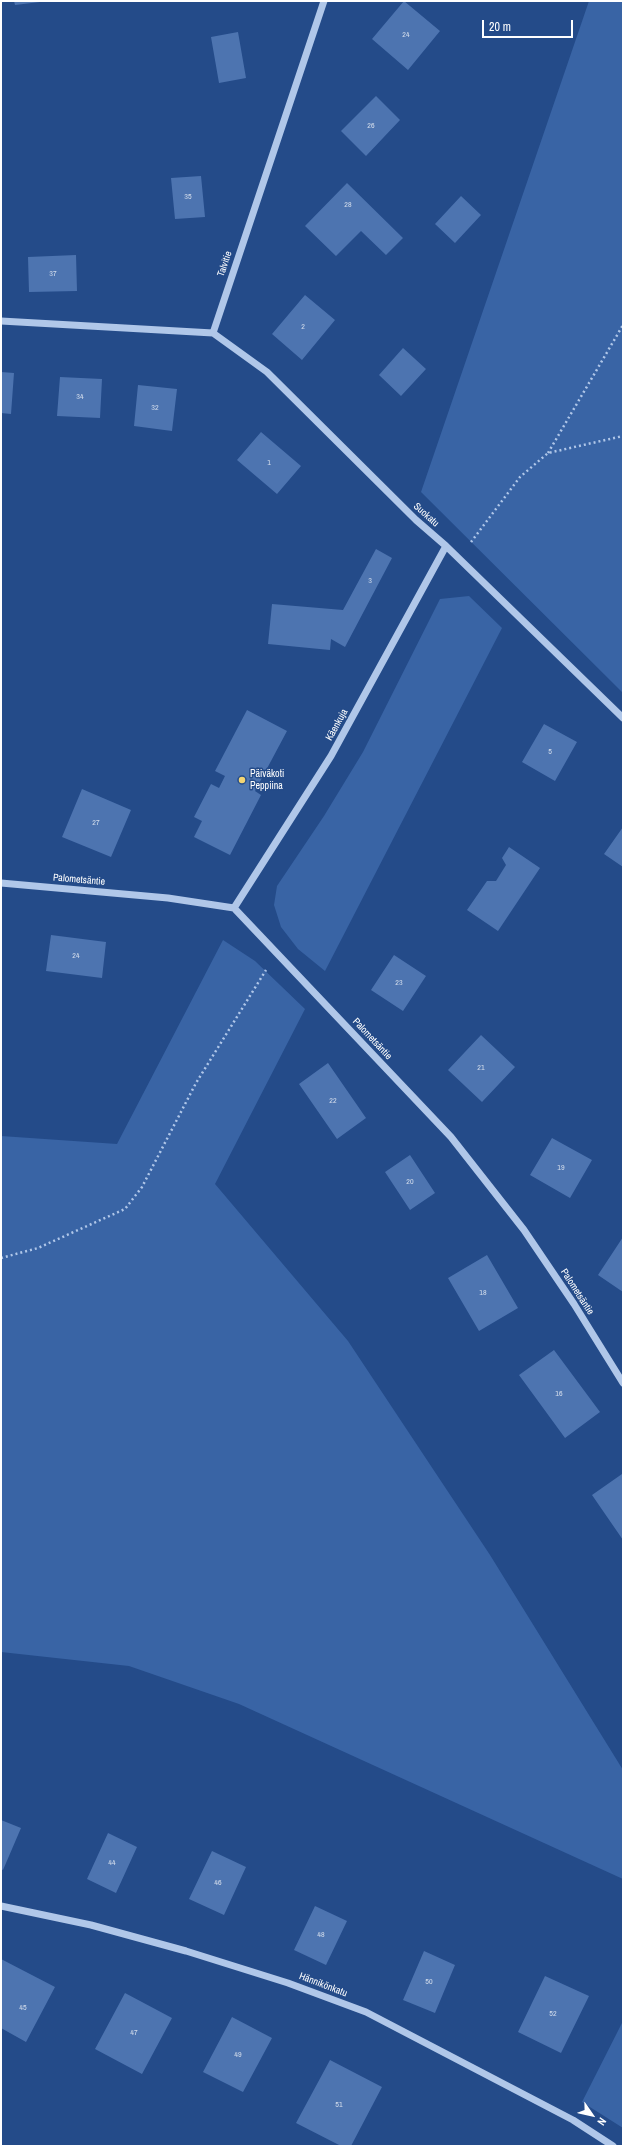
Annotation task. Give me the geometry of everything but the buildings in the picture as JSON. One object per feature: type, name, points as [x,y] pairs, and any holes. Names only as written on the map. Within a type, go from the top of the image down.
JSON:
[{"type":"street","name":"Talvitie","points":[[212,333],[324,1]]},
{"type":"street","points":[[1,321],[212,333]]},
{"type":"street","name":"Suokatu","points":[[212,333],[267,372],[416,520],[446,546],[623,718]]},
{"type":"street","name":"Käenkuja","points":[[234,908],[331,756],[446,546]]},
{"type":"street","name":"Palometsäntie","points":[[1,883],[168,898],[234,908],[451,1137],[524,1230],[574,1304],[623,1383]]},
{"type":"street","name":"Hännikönkatu","points":[[1,1906],[91,1925],[186,1951],[288,1983],[366,2012],[573,2120],[614,2146]]},
{"type":"path","points":[[458,558],[520,477],[548,453],[623,324]]},
{"type":"path","points":[[548,453],[623,436]]},
{"type":"path","points":[[1,1258],[38,1248],[124,1208],[142,1187],[196,1083],[276,952]]},
{"type":"shaded area","points":[[589,1],[623,1],[623,693],[421,492]]},
{"type":"shaded area","points":[[469,596],[502,628],[325,971],[298,949],[281,927],[274,905],[277,886],[324,816],[363,752],[440,599]]},
{"type":"shaded area","points":[[223,940],[255,961],[305,1009],[215,1184],[348,1341],[490,1555],[623,1770],[623,1879],[239,1704],[129,1666],[1,1652],[1,1136],[117,1144]]},
{"type":"shaded area","points":[[623,2021],[623,2128],[582,2102]]},
{"type":"place","name":"Päiväkoti Peppiina","points":[[242,780]]}]
